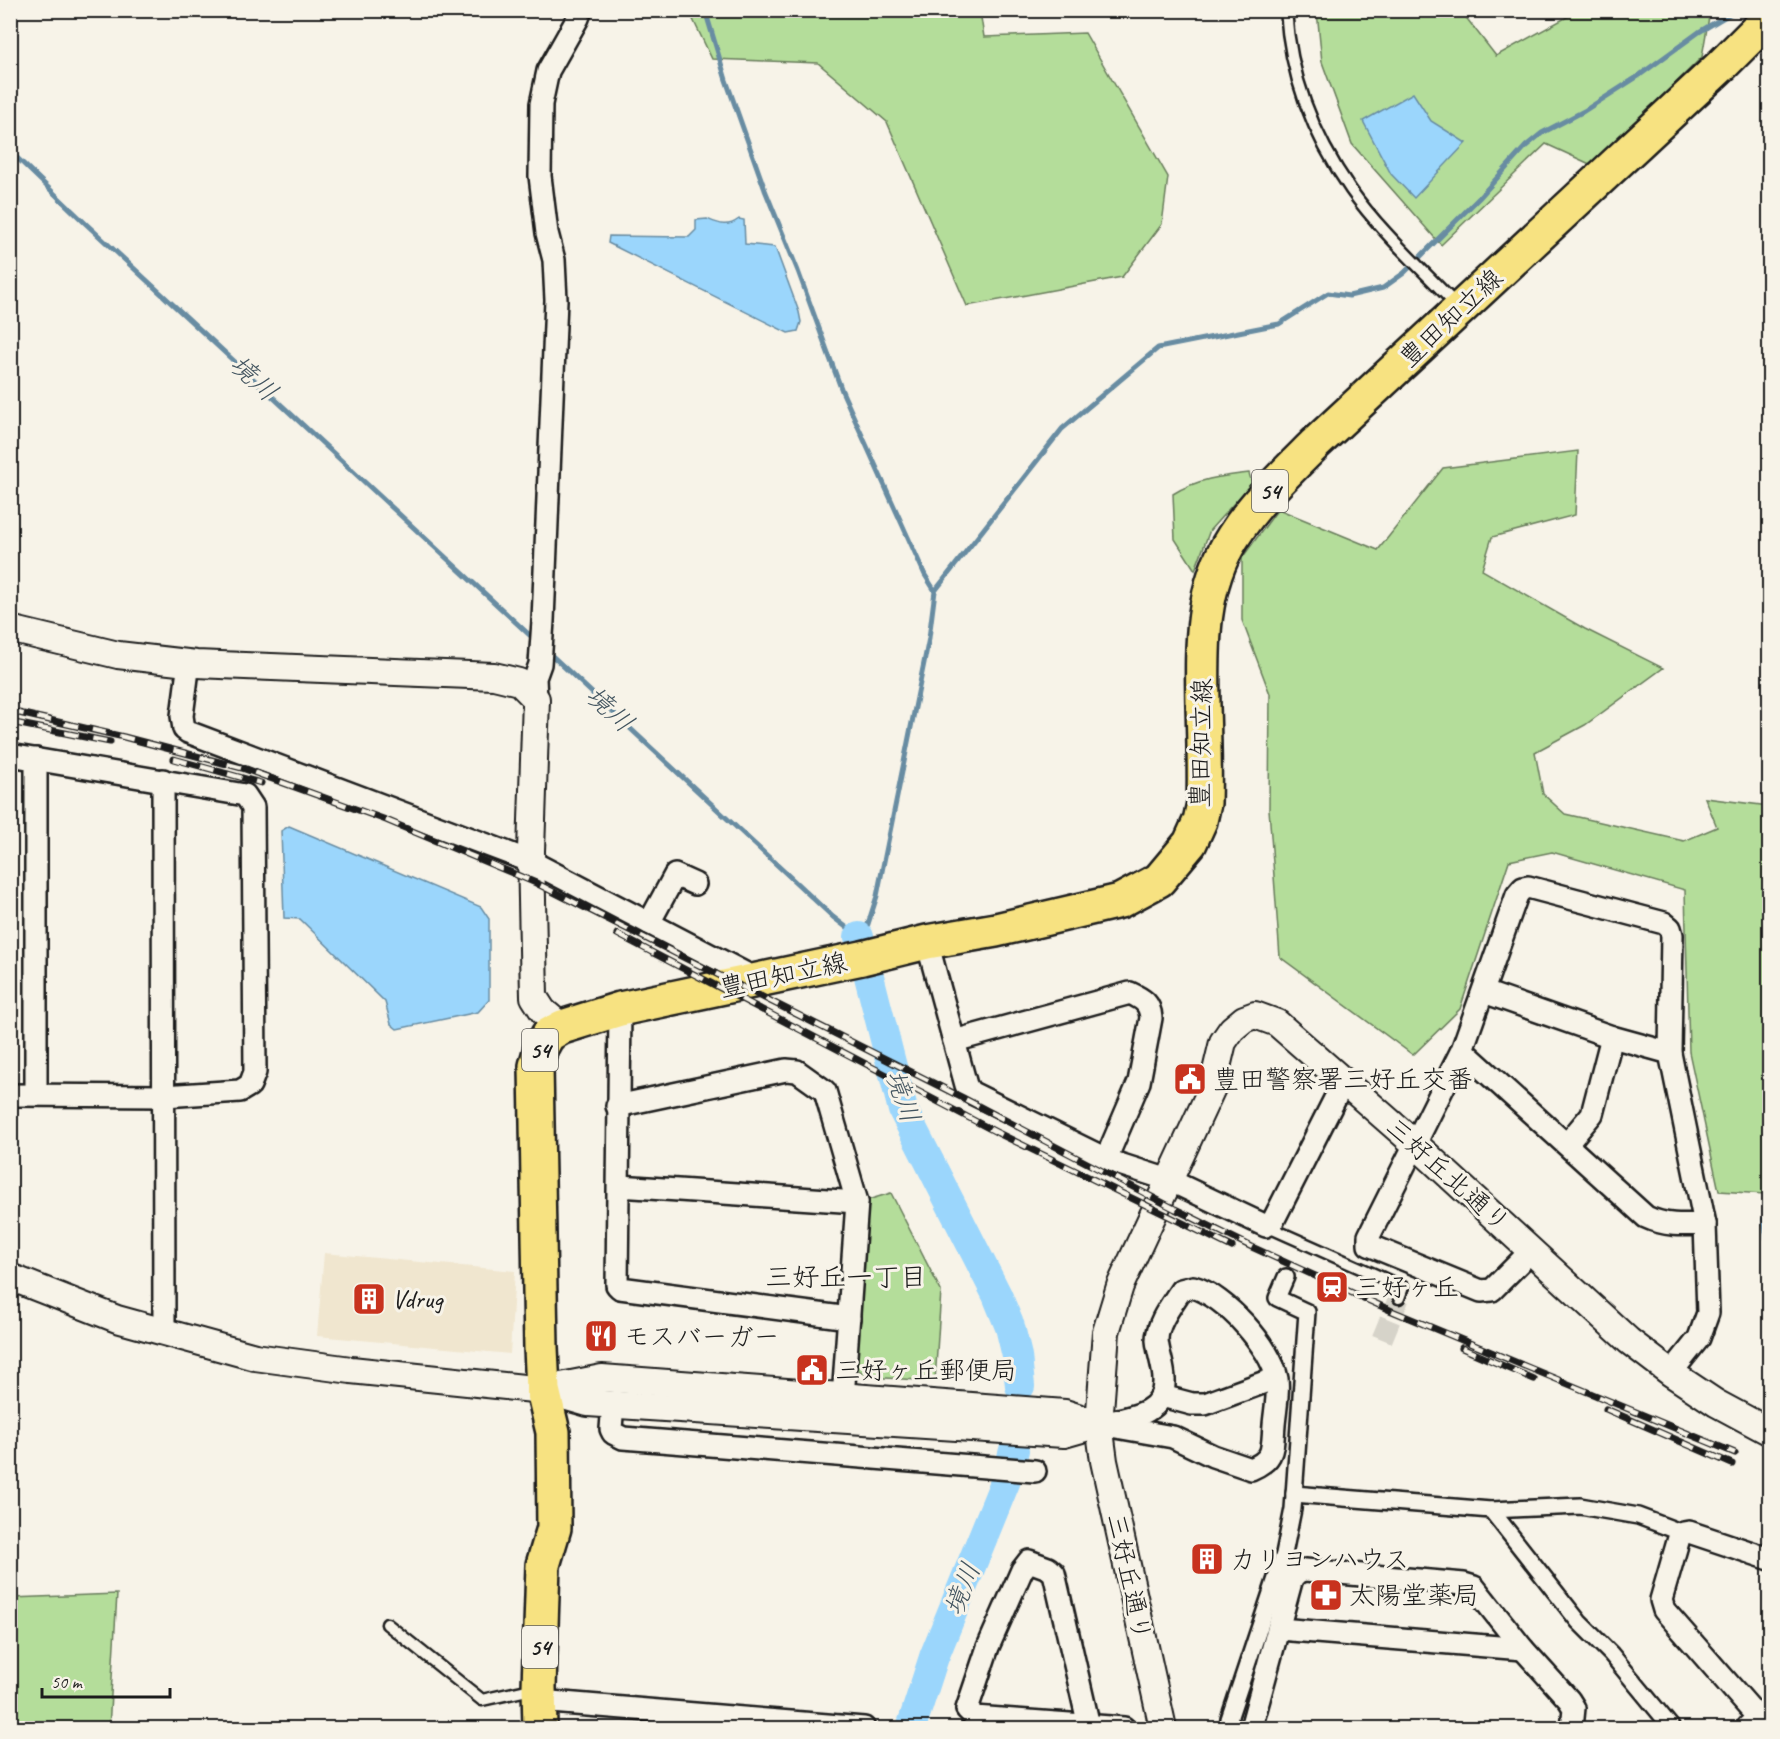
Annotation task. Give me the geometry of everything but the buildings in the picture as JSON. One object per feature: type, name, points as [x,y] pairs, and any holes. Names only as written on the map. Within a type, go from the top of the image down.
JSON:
[{"type":"main road","name":"豊田知立線","points":[[540,1705],[543,1565],[532,1534],[532,1424],[543,1389],[536,1066],[541,1048],[548,1035],[562,1027],[620,1009],[996,930],[1120,901],[1159,880],[1190,843],[1200,821],[1204,803],[1202,651],[1205,618],[1209,592],[1226,548],[1246,518],[1287,472],[1723,64],[1770,16]]},
{"type":"street","points":[[562,1027],[543,1011],[534,997],[532,862],[535,678],[540,664],[542,633],[556,300],[554,260],[547,233],[540,176],[541,104],[548,71],[581,10]]},
{"type":"street","points":[[10,629],[118,655],[189,662],[494,675],[519,682],[536,699]]},
{"type":"street","points":[[189,662],[182,716],[184,729],[188,732],[532,862],[758,980]]},
{"type":"street","points":[[10,755],[245,795],[253,807],[255,1072],[250,1085],[240,1091],[164,1096],[10,1095]]},
{"type":"street","points":[[36,759],[36,1094]]},
{"type":"street","points":[[163,780],[164,1332]]},
{"type":"street","points":[[649,923],[675,875],[695,884]]},
{"type":"street","points":[[1531,1251],[1492,1290],[1481,1291],[1369,1245],[1369,1236],[1462,1050],[1517,895],[1522,888],[1528,887],[1664,923],[1670,928],[1672,935],[1671,1053],[1704,1224],[1708,1313],[1699,1338],[1671,1373]]},
{"type":"street","points":[[914,946],[954,1041],[970,1092],[1106,1159],[1169,1180],[1266,1226],[1273,1221],[1344,1081]]},
{"type":"street","points":[[1484,992],[1612,1037],[1671,1053]]},
{"type":"street","points":[[954,1041],[1130,993],[1143,999],[1150,1008],[1151,1018],[1139,1082],[1106,1159]]},
{"type":"street","points":[[620,1009],[617,1106],[619,1186],[617,1285],[620,1288],[849,1318]]},
{"type":"street","name":"三好丘北通り","points":[[1099,1424],[1106,1332],[1120,1286],[1212,1088],[1223,1042],[1232,1029],[1244,1019],[1255,1016],[1278,1023],[1415,1144],[1629,1341],[1671,1373],[1716,1402],[1770,1432]]},
{"type":"street","points":[[1567,1144],[1592,1114],[1612,1037]]},
{"type":"street","points":[[1462,1050],[1646,1217],[1659,1223],[1704,1224]]},
{"type":"street","points":[[617,1106],[786,1070],[797,1071],[825,1091],[857,1202],[842,1408]]},
{"type":"street","points":[[619,1186],[857,1202]]},
{"type":"street","points":[[10,1276],[117,1319],[255,1357],[351,1370],[543,1389],[588,1403],[1065,1413],[1099,1424],[1173,1437],[1213,1456],[1251,1469],[1264,1464],[1272,1450],[1276,1378],[1253,1333],[1227,1306],[1204,1290],[1193,1287],[1181,1290],[1161,1324],[1157,1338],[1165,1382],[1161,1400],[1143,1414],[1099,1424]]},
{"type":"street","points":[[1229,1724],[1284,1554],[1294,1494],[1307,1312],[1277,1298],[1286,1277]]},
{"type":"street","points":[[543,1389],[602,1378],[842,1408]]},
{"type":"street","points":[[1162,1396],[1192,1404],[1204,1404],[1276,1378]]},
{"type":"street","points":[[613,1403],[611,1429],[613,1433],[623,1438],[1035,1471]]},
{"type":"street","name":"三好丘通り","points":[[1099,1424],[1114,1513],[1162,1728]]},
{"type":"street","points":[[1294,1494],[1491,1510],[1580,1506],[1638,1516],[1683,1533],[1689,1532],[1770,1559]]},
{"type":"street","points":[[1491,1510],[1579,1622],[1611,1653],[1672,1728]]},
{"type":"street","points":[[1683,1533],[1676,1548],[1661,1604],[1760,1721]]},
{"type":"street","points":[[1089,1726],[1054,1573],[1048,1568],[1029,1561],[1022,1570],[988,1647],[967,1709],[975,1717],[1089,1726],[1124,1728]]},
{"type":"street","points":[[1251,1728],[1292,1578],[1298,1572],[1305,1570],[1464,1584],[1474,1587],[1569,1700],[1574,1708],[1572,1728]]},
{"type":"street","points":[[1279,1629],[1524,1649]]},
{"type":"street","points":[[540,1705],[864,1728]]},
{"type":"lane","points":[[1286,10],[1290,48],[1303,100],[1328,154],[1352,191],[1460,309]]},
{"type":"lane","points":[[1266,1226],[1403,1287],[1399,1298]]},
{"type":"lane","points":[[387,1624],[482,1700],[540,1705]]},
{"type":"shaded area","points":[[324,1253],[515,1271],[510,1354],[317,1336]]},
{"type":"green space","points":[[689,11],[980,11],[984,37],[1085,33],[1168,177],[1162,224],[1122,277],[967,306],[887,122],[818,63],[712,59]]},
{"type":"green space","points":[[1317,11],[1461,11],[1496,56],[1578,11],[1710,11],[1702,57],[1592,165],[1546,144],[1441,245],[1352,144],[1322,62]]},
{"type":"green space","points":[[1578,451],[1575,515],[1492,537],[1482,570],[1585,629],[1663,668],[1585,725],[1535,752],[1543,794],[1565,814],[1684,841],[1717,827],[1705,798],[1769,806],[1770,1190],[1765,1194],[1719,1191],[1689,1052],[1685,890],[1552,852],[1509,861],[1460,1009],[1413,1055],[1280,957],[1269,809],[1270,694],[1242,620],[1242,558],[1278,509],[1378,550],[1443,468]]},
{"type":"green space","points":[[1249,473],[1252,483],[1210,530],[1195,570],[1175,539],[1173,494],[1200,482]]},
{"type":"green space","points":[[891,1193],[941,1291],[935,1381],[869,1377],[853,1366],[864,1201]]},
{"type":"green space","points":[[117,1594],[109,1728],[11,1728],[11,1598]]},
{"type":"water","points":[[1413,93],[1431,121],[1466,143],[1414,198],[1391,174],[1363,121]]},
{"type":"water","points":[[707,219],[723,224],[731,224],[739,219],[744,220],[745,244],[775,247],[799,312],[801,322],[798,331],[788,333],[608,243],[609,236],[689,237],[696,230],[696,220]]},
{"type":"water","points":[[289,826],[481,907],[489,919],[489,1000],[478,1012],[397,1029],[391,1024],[385,1002],[300,919],[284,918],[281,831]]},
{"type":"water","points":[[1769,1211],[1769,1259],[1762,1219]]},
{"type":"waterway","points":[[705,10],[726,80],[765,190],[798,271],[842,391],[925,575],[935,591]]},
{"type":"waterway","points":[[547,651],[833,917],[859,937],[867,927],[877,896],[929,638],[935,591],[1062,429],[1158,348],[1279,324],[1328,293],[1349,296],[1383,288],[1404,273],[1479,198],[1526,146],[1542,133],[1584,111],[1637,77],[1699,32],[1736,10]]},
{"type":"waterway","name":"境川","points":[[10,151],[536,641]]},
{"type":"waterway","name":"境川","points":[[859,937],[903,1110],[997,1295],[1010,1327],[1017,1356],[1020,1386]]},
{"type":"waterway","name":"境川","points":[[911,1728],[934,1657],[1006,1480],[1014,1450]]},
{"type":"tunnel","points":[[1382,1339],[1399,1298]]},
{"type":"railway","points":[[10,711],[124,737],[242,768],[386,820],[536,883],[963,1098],[1254,1248],[1392,1311],[1735,1453]]},
{"type":"railway","points":[[10,722],[110,742]]},
{"type":"railway","points":[[174,759],[261,783]]},
{"type":"railway","points":[[617,934],[998,1133],[1232,1247]]},
{"type":"railway","points":[[1462,1348],[1534,1379]]},
{"type":"railway","points":[[1606,1409],[1732,1464]]},
{"type":"place","name":"豊田警察署三好丘交番","points":[[1190,1079]]},
{"type":"place","name":"三好ヶ丘","points":[[1332,1287]]},
{"type":"place","name":"Vdrug","points":[[369,1299]]},
{"type":"place","name":"モスバーガー","points":[[601,1336]]},
{"type":"place","name":"三好ヶ丘郵便局","points":[[812,1370]]},
{"type":"place","name":"カリヨンハウス","points":[[1207,1559]]},
{"type":"place","name":"太陽堂薬局","points":[[1326,1595]]},
{"type":"district","name":"三好丘一丁目","points":[[846,1277]]}]
